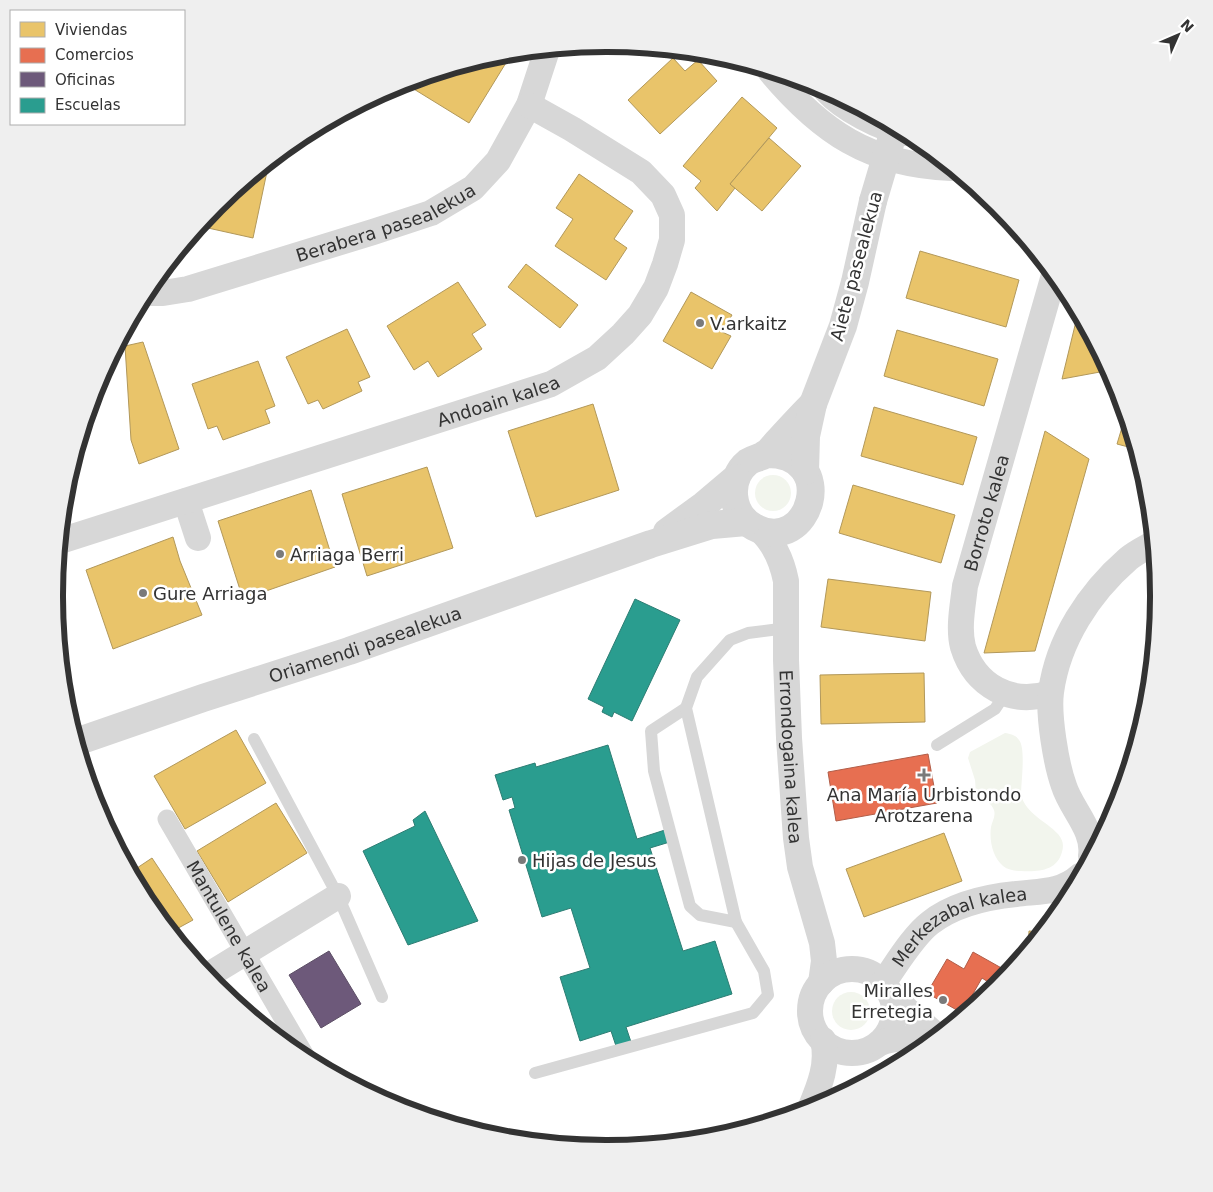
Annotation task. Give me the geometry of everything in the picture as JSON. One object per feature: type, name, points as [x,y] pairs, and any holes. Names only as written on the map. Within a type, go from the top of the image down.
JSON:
[{"type":"street","name":"Berabera pasealekua","points":[[156,293],[188,289],[373,232],[431,212],[473,188],[498,161],[529,105],[545,56]]},
{"type":"street","points":[[778,80],[810,115],[823,126],[860,148],[897,160],[926,167],[940,168]]},
{"type":"street","name":"Andoain kalea","points":[[66,539],[551,384],[597,358],[623,334],[635,321],[656,288],[672,240],[672,215],[663,195],[641,172],[529,105]]},
{"type":"street","name":"Aiete pasealekua","points":[[805,471],[806,436],[813,404],[843,326],[873,201],[893,134]]},
{"type":"street","name":"Borroto kalea","points":[[1050,693],[1039,697],[1026,698],[1005,694],[987,684],[977,673],[963,646],[963,608],[966,586],[1052,286]]},
{"type":"street","name":"Aiete pasealekua","points":[[765,454],[813,404]]},
{"type":"street","points":[[765,454],[777,454],[788,457],[798,463],[805,471],[810,481],[812,492],[806,513],[799,522],[785,530],[776,532],[753,526],[739,512],[734,501],[736,478],[749,462],[765,454]]},
{"type":"street","name":"Oriamendi pasealekua","points":[[651,544],[704,505],[736,478]]},
{"type":"street","points":[[186,500],[198,538]]},
{"type":"street","name":"Errondogaina kalea","points":[[787,593],[799,522]]},
{"type":"street","name":"Oriamendi pasealekua","points":[[83,740],[203,698],[349,651],[651,544],[712,526],[753,526]]},
{"type":"street","name":"Errondogaina kalea","points":[[753,526],[774,545],[784,569],[787,593],[786,660],[789,738],[796,838],[800,867],[822,943],[824,961],[821,982]]},
{"type":"street","points":[[1090,843],[1088,834],[1067,796],[1061,778],[1052,728],[1050,693],[1056,666],[1073,626],[1097,590],[1129,558],[1148,547]]},
{"type":"street","name":"Mantulene kalea","points":[[167,819],[295,1041]]},
{"type":"street","name":"Merkezabal kalea","points":[[887,988],[916,938],[929,924],[944,914],[962,905],[987,898],[1016,894],[1060,893]]},
{"type":"street","points":[[215,972],[338,896]]},
{"type":"street","name":"Errondogaina kalea","points":[[814,917],[838,956],[853,969]]},
{"type":"street","points":[[917,1041],[905,1038],[892,1038],[864,1051],[846,1052],[829,1046],[816,1032],[812,1022],[810,1012],[813,996],[821,982],[836,972],[853,969],[864,970],[887,988],[906,1010],[931,1031]]},
{"type":"street","points":[[880,1043],[892,1025],[894,1004],[887,988]]},
{"type":"street","points":[[814,1098],[822,1076],[825,1060],[825,1048],[822,1040]]},
{"type":"street","points":[[822,1076],[846,1052]]},
{"type":"lane","points":[[534,1073],[753,1013],[768,995],[764,971],[736,922],[686,708],[697,677],[730,640],[748,634],[787,628]]},
{"type":"lane","points":[[937,744],[995,709],[1005,694]]},
{"type":"lane","points":[[686,708],[652,731],[654,771],[690,906],[700,915],[736,922]]},
{"type":"lane","points":[[254,739],[338,896],[382,997]]},
{"type":"shaded area","points":[[773,475],[785,481],[791,493],[785,505],[773,511],[761,505],[755,493],[761,481]]},
{"type":"shaded area","points":[[1005,733],[1018,738],[1021,744],[1023,758],[1021,795],[1024,802],[1062,840],[1063,849],[1060,858],[1051,867],[1046,869],[1016,871],[1009,869],[1003,866],[997,858],[991,843],[994,811],[988,802],[976,793],[975,780],[968,758],[970,752]]},
{"type":"shaded area","points":[[851,992],[858,993],[864,998],[869,1004],[869,1018],[864,1024],[858,1029],[851,1030],[844,1029],[838,1024],[833,1018],[832,1011],[833,1004],[838,998],[844,993]]},
{"type":"building: Viviendas","points":[[673,58],[685,71],[699,61],[717,81],[660,134],[628,100]]},
{"type":"building: Viviendas","points":[[507,62],[469,123],[413,89],[466,71]]},
{"type":"building: Viviendas","points":[[742,97],[777,128],[730,184],[735,188],[717,211],[695,188],[701,181],[683,166]]},
{"type":"building: Viviendas","points":[[769,138],[801,166],[762,211],[730,184]]},
{"type":"building: Viviendas","points":[[267,172],[253,238],[207,228],[248,187]]},
{"type":"building: Viviendas","points":[[579,174],[633,211],[614,239],[627,248],[606,280],[555,246],[573,219],[556,208]]},
{"type":"building: Viviendas","points":[[920,251],[1019,280],[1006,327],[906,298]]},
{"type":"building: Viviendas","points":[[526,264],[578,305],[560,328],[508,287]]},
{"type":"building: Viviendas","points":[[458,282],[486,325],[472,334],[482,349],[438,377],[428,361],[414,370],[387,326]]},
{"type":"building: Viviendas","name":"V.arkaitz","points":[[691,292],[732,315],[722,332],[731,336],[712,369],[663,341]]},
{"type":"building: Viviendas","points":[[1076,322],[1094,356],[1100,372],[1062,379]]},
{"type":"building: Viviendas","points":[[347,329],[370,377],[358,382],[362,391],[323,409],[318,400],[308,404],[286,357]]},
{"type":"building: Viviendas","points":[[897,330],[998,359],[984,406],[884,376]]},
{"type":"building: Viviendas","points":[[143,342],[179,449],[139,464],[131,440],[125,346]]},
{"type":"building: Viviendas","points":[[258,361],[275,406],[265,410],[270,423],[223,440],[217,426],[208,429],[192,384]]},
{"type":"building: Viviendas","points":[[593,404],[619,490],[536,517],[508,431]]},
{"type":"building: Viviendas","points":[[874,407],[977,437],[963,485],[861,456]]},
{"type":"building: Viviendas","points":[[1122,426],[1129,447],[1117,444]]},
{"type":"building: Viviendas","points":[[1045,431],[1089,459],[1035,651],[984,653]]},
{"type":"building: Viviendas","points":[[427,467],[453,548],[367,576],[342,494]]},
{"type":"building: Viviendas","points":[[853,485],[955,515],[941,563],[839,533]]},
{"type":"building: Viviendas","name":"Arriaga Berri","points":[[311,490],[335,567],[243,599],[218,521]]},
{"type":"building: Viviendas","name":"Gure Arriaga","points":[[173,537],[180,561],[202,615],[113,649],[86,570]]},
{"type":"building: Viviendas","points":[[828,579],[931,592],[925,641],[821,627]]},
{"type":"building: Viviendas","points":[[924,673],[925,722],[821,724],[820,675]]},
{"type":"building: Viviendas","points":[[236,730],[266,783],[185,829],[154,776]]},
{"type":"building: Viviendas","points":[[276,803],[307,853],[228,902],[197,851]]},
{"type":"building: Viviendas","points":[[944,833],[962,881],[864,917],[846,869]]},
{"type":"building: Viviendas","points":[[152,858],[193,920],[177,929],[136,868]]},
{"type":"building: Viviendas","points":[[1029,931],[1034,931],[1029,938]]},
{"type":"building: Comercios","points":[[928,754],[937,803],[836,821],[828,772]]},
{"type":"building: Comercios","points":[[973,952],[1002,968],[989,982],[982,978],[968,1002],[958,1011],[927,993],[947,959],[964,969]]},
{"type":"building: Oficinas","points":[[329,951],[361,1004],[321,1028],[289,975]]},
{"type":"building: Escuelas","points":[[635,599],[680,620],[632,721],[614,712],[612,717],[602,712],[604,707],[588,699]]},
{"type":"building: Escuelas","points":[[608,745],[637,839],[668,829],[673,841],[650,848],[683,951],[715,941],[732,994],[626,1027],[631,1042],[616,1046],[611,1031],[580,1041],[560,977],[590,968],[571,908],[542,917],[509,810],[515,808],[512,797],[503,800],[495,775],[535,763],[536,767]]},
{"type":"building: Escuelas","points":[[425,811],[478,921],[408,945],[363,851],[415,826],[413,820]]},
{"type":"place","name":"V.arkaitz","points":[[700,323]]},
{"type":"place","name":"Arriaga Berri","points":[[280,554]]},
{"type":"place","name":"Gure Arriaga","points":[[143,593]]},
{"type":"place","name":"Ana María Urbistondo Arotzarena","points":[[924,775]]},
{"type":"place","name":"Hijas de Jesus","points":[[522,860]]},
{"type":"place","name":"Miralles Erretegia","points":[[943,1000]]}]
